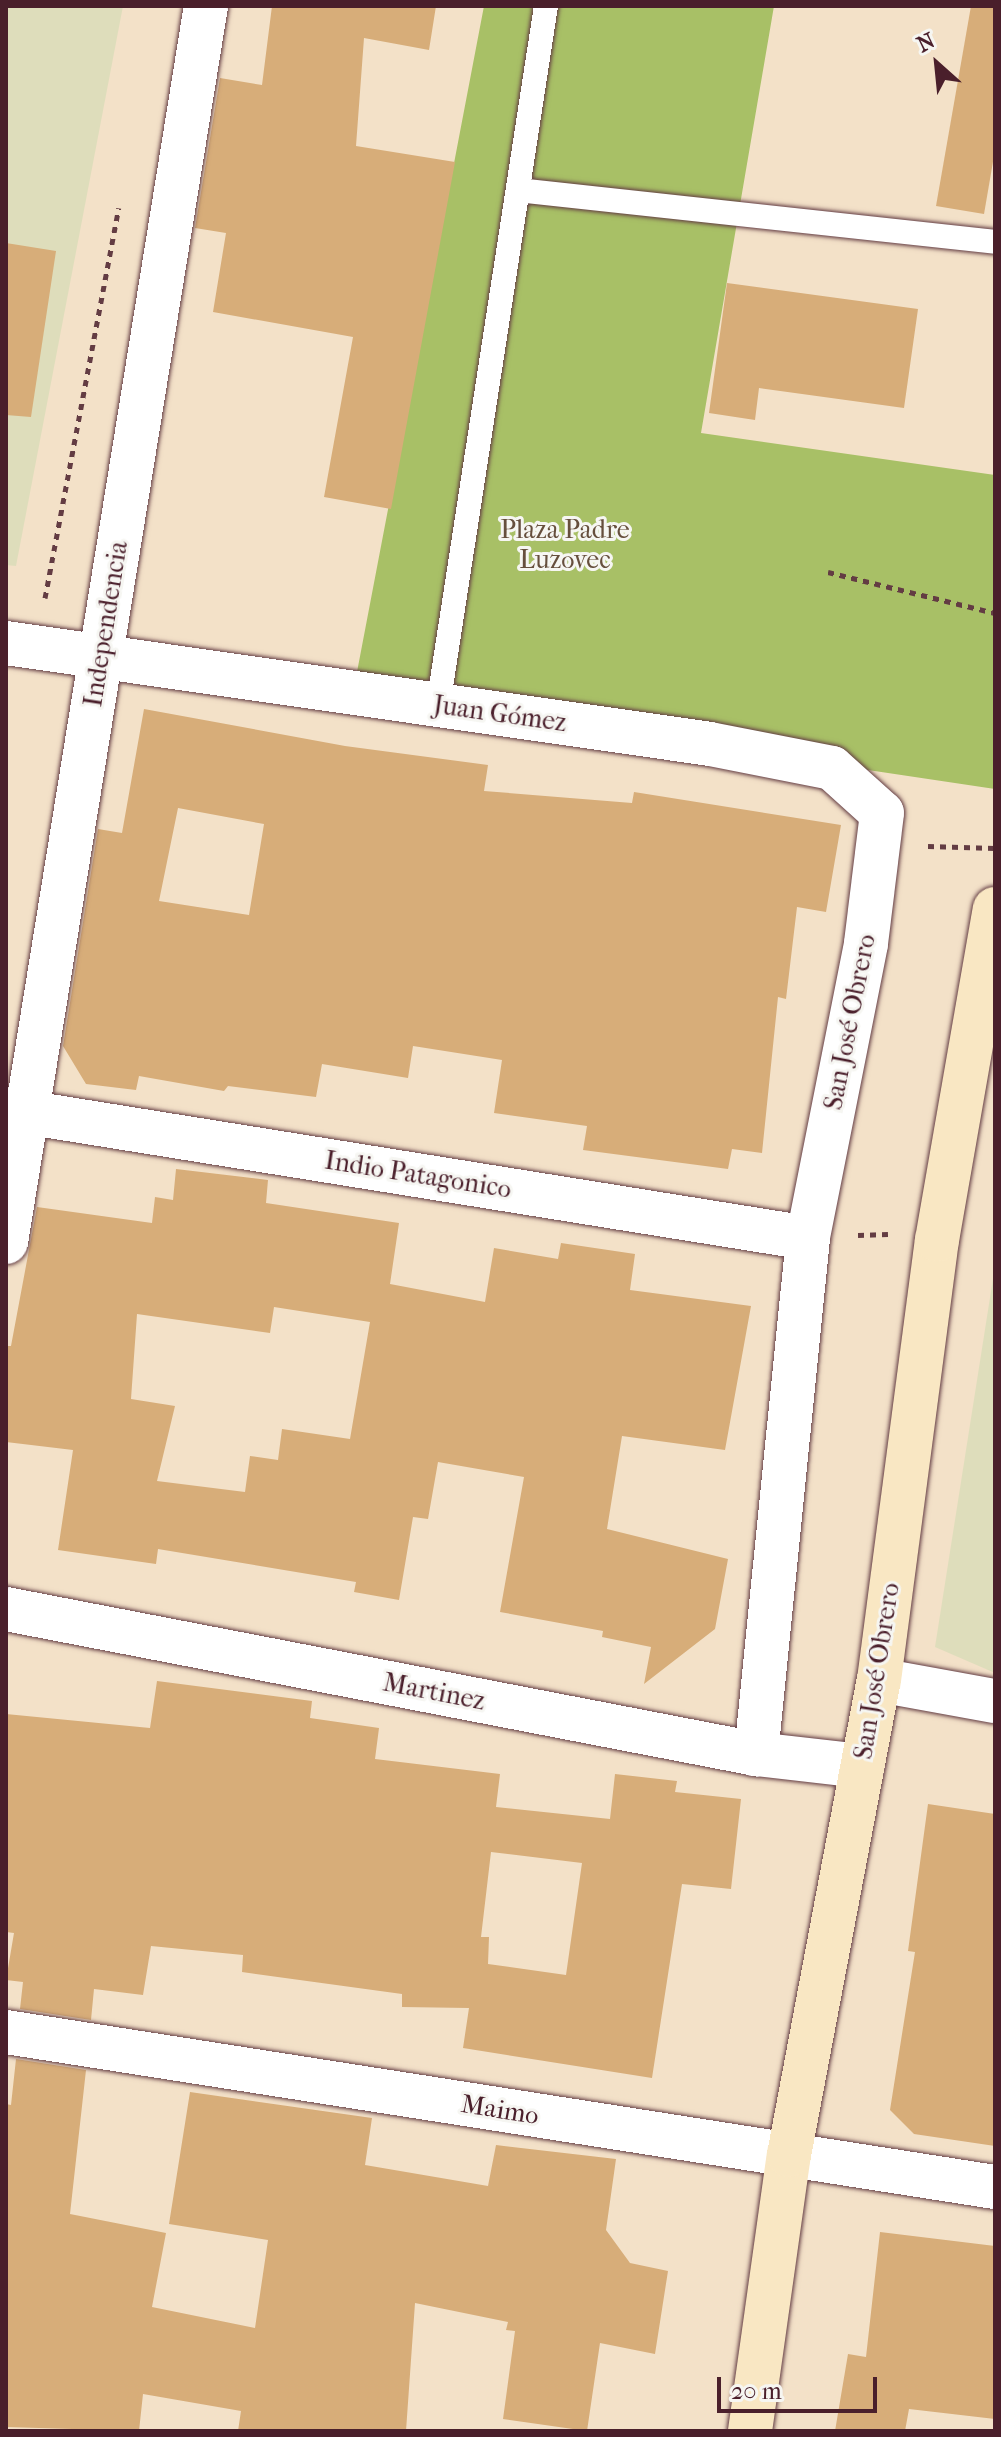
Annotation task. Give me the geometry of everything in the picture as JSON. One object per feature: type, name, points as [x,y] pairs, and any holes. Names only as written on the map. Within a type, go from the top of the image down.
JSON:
[{"type":"street","name":"Independencia","points":[[6,1242],[17,1111],[101,658],[206,6]]},
{"type":"street","name":"Juan Gómez","points":[[6,643],[710,744],[832,768],[881,830]]},
{"type":"street","name":"San José Obrero","points":[[756,1754],[808,1238],[881,830]]},
{"type":"street","name":"San José Obrero","points":[[750,2431],[789,2155],[879,1680],[937,1240],[995,909]]},
{"type":"street","name":"Indio Patagonico","points":[[17,1111],[808,1238]]},
{"type":"street","name":"Martinez","points":[[6,1609],[756,1754],[862,1766]]},
{"type":"street","points":[[879,1680],[995,1701]]},
{"type":"street","name":"Maimo","points":[[6,2032],[995,2187]]},
{"type":"lane","points":[[438,706],[546,6]]},
{"type":"lane","points":[[518,190],[995,242]]},
{"type":"path","points":[[33,602],[46,598],[121,193]]},
{"type":"path","points":[[828,572],[995,613]]},
{"type":"path","points":[[881,830],[995,848]]},
{"type":"path","points":[[808,1238],[901,1233],[937,1240]]},
{"type":"shaded area","points":[[6,6],[123,6],[16,566],[6,565]]},
{"type":"shaded area","points":[[995,1266],[995,1673],[935,1647]]},
{"type":"green space","name":"Plaza Padre Luzovec","points":[[484,6],[774,6],[701,433],[995,475],[995,789],[353,693]]},
{"type":"building","points":[[272,6],[436,6],[429,50],[364,38],[356,146],[455,162],[391,509],[324,497],[353,337],[213,312],[226,233],[195,228],[220,78],[262,85]]},
{"type":"building","points":[[971,6],[995,6],[995,150],[984,214],[936,206]]},
{"type":"building","points":[[6,243],[56,251],[31,417],[6,415]]},
{"type":"building","points":[[727,283],[918,309],[904,408],[759,388],[755,420],[709,413]]},
{"type":"building","points":[[144,709],[345,746],[488,765],[484,791],[632,803],[634,792],[841,825],[826,912],[797,907],[786,999],[778,997],[762,1153],[732,1149],[728,1169],[583,1150],[587,1126],[494,1113],[502,1060],[413,1046],[408,1078],[322,1064],[316,1097],[228,1086],[224,1091],[139,1076],[136,1090],[86,1084],[63,1046],[98,829],[122,833]],"holes":[[[178,808],[264,824],[249,915],[159,901]]]},
{"type":"building","points":[[176,1169],[268,1180],[266,1203],[399,1223],[390,1284],[485,1302],[494,1248],[558,1259],[561,1243],[635,1254],[630,1290],[751,1306],[725,1450],[622,1436],[607,1529],[728,1559],[715,1629],[644,1684],[651,1647],[602,1637],[603,1631],[500,1612],[524,1477],[438,1462],[428,1519],[413,1517],[399,1600],[354,1592],[356,1582],[158,1549],[156,1564],[58,1550],[73,1450],[6,1442],[6,1346],[11,1346],[37,1207],[152,1223],[155,1197],[173,1200]],"holes":[[[274,1307],[370,1322],[350,1439],[282,1429],[278,1460],[250,1456],[245,1492],[157,1481],[175,1406],[131,1399],[137,1314],[270,1333]]]},
{"type":"building","points":[[157,1681],[312,1701],[310,1718],[379,1728],[375,1759],[500,1774],[496,1807],[610,1819],[615,1774],[677,1781],[675,1792],[741,1799],[731,1889],[682,1884],[652,2078],[463,2048],[469,2008],[402,2007],[402,1994],[242,1972],[243,1955],[151,1946],[143,1995],[94,1989],[91,2020],[20,2009],[23,1982],[6,1980],[14,1933],[6,1932],[6,1714],[150,1728]],"holes":[[[491,1852],[582,1863],[566,1975],[488,1964],[489,1937],[481,1937]]]},
{"type":"building","points":[[928,1804],[995,1814],[995,2146],[914,2134],[890,2110],[915,1952],[908,1951]]},
{"type":"building","points":[[16,2059],[86,2070],[70,2214],[166,2233],[152,2307],[255,2328],[268,2240],[169,2224],[190,2092],[372,2118],[365,2165],[488,2186],[496,2145],[616,2159],[606,2230],[630,2263],[668,2271],[655,2354],[600,2343],[587,2431],[503,2419],[515,2331],[506,2330],[508,2322],[415,2303],[406,2431],[238,2431],[241,2411],[143,2394],[139,2431],[6,2427],[6,2104],[11,2105]]},
{"type":"building","points":[[880,2232],[995,2246],[995,2419],[909,2409],[905,2431],[835,2431],[848,2354],[866,2357]]}]
